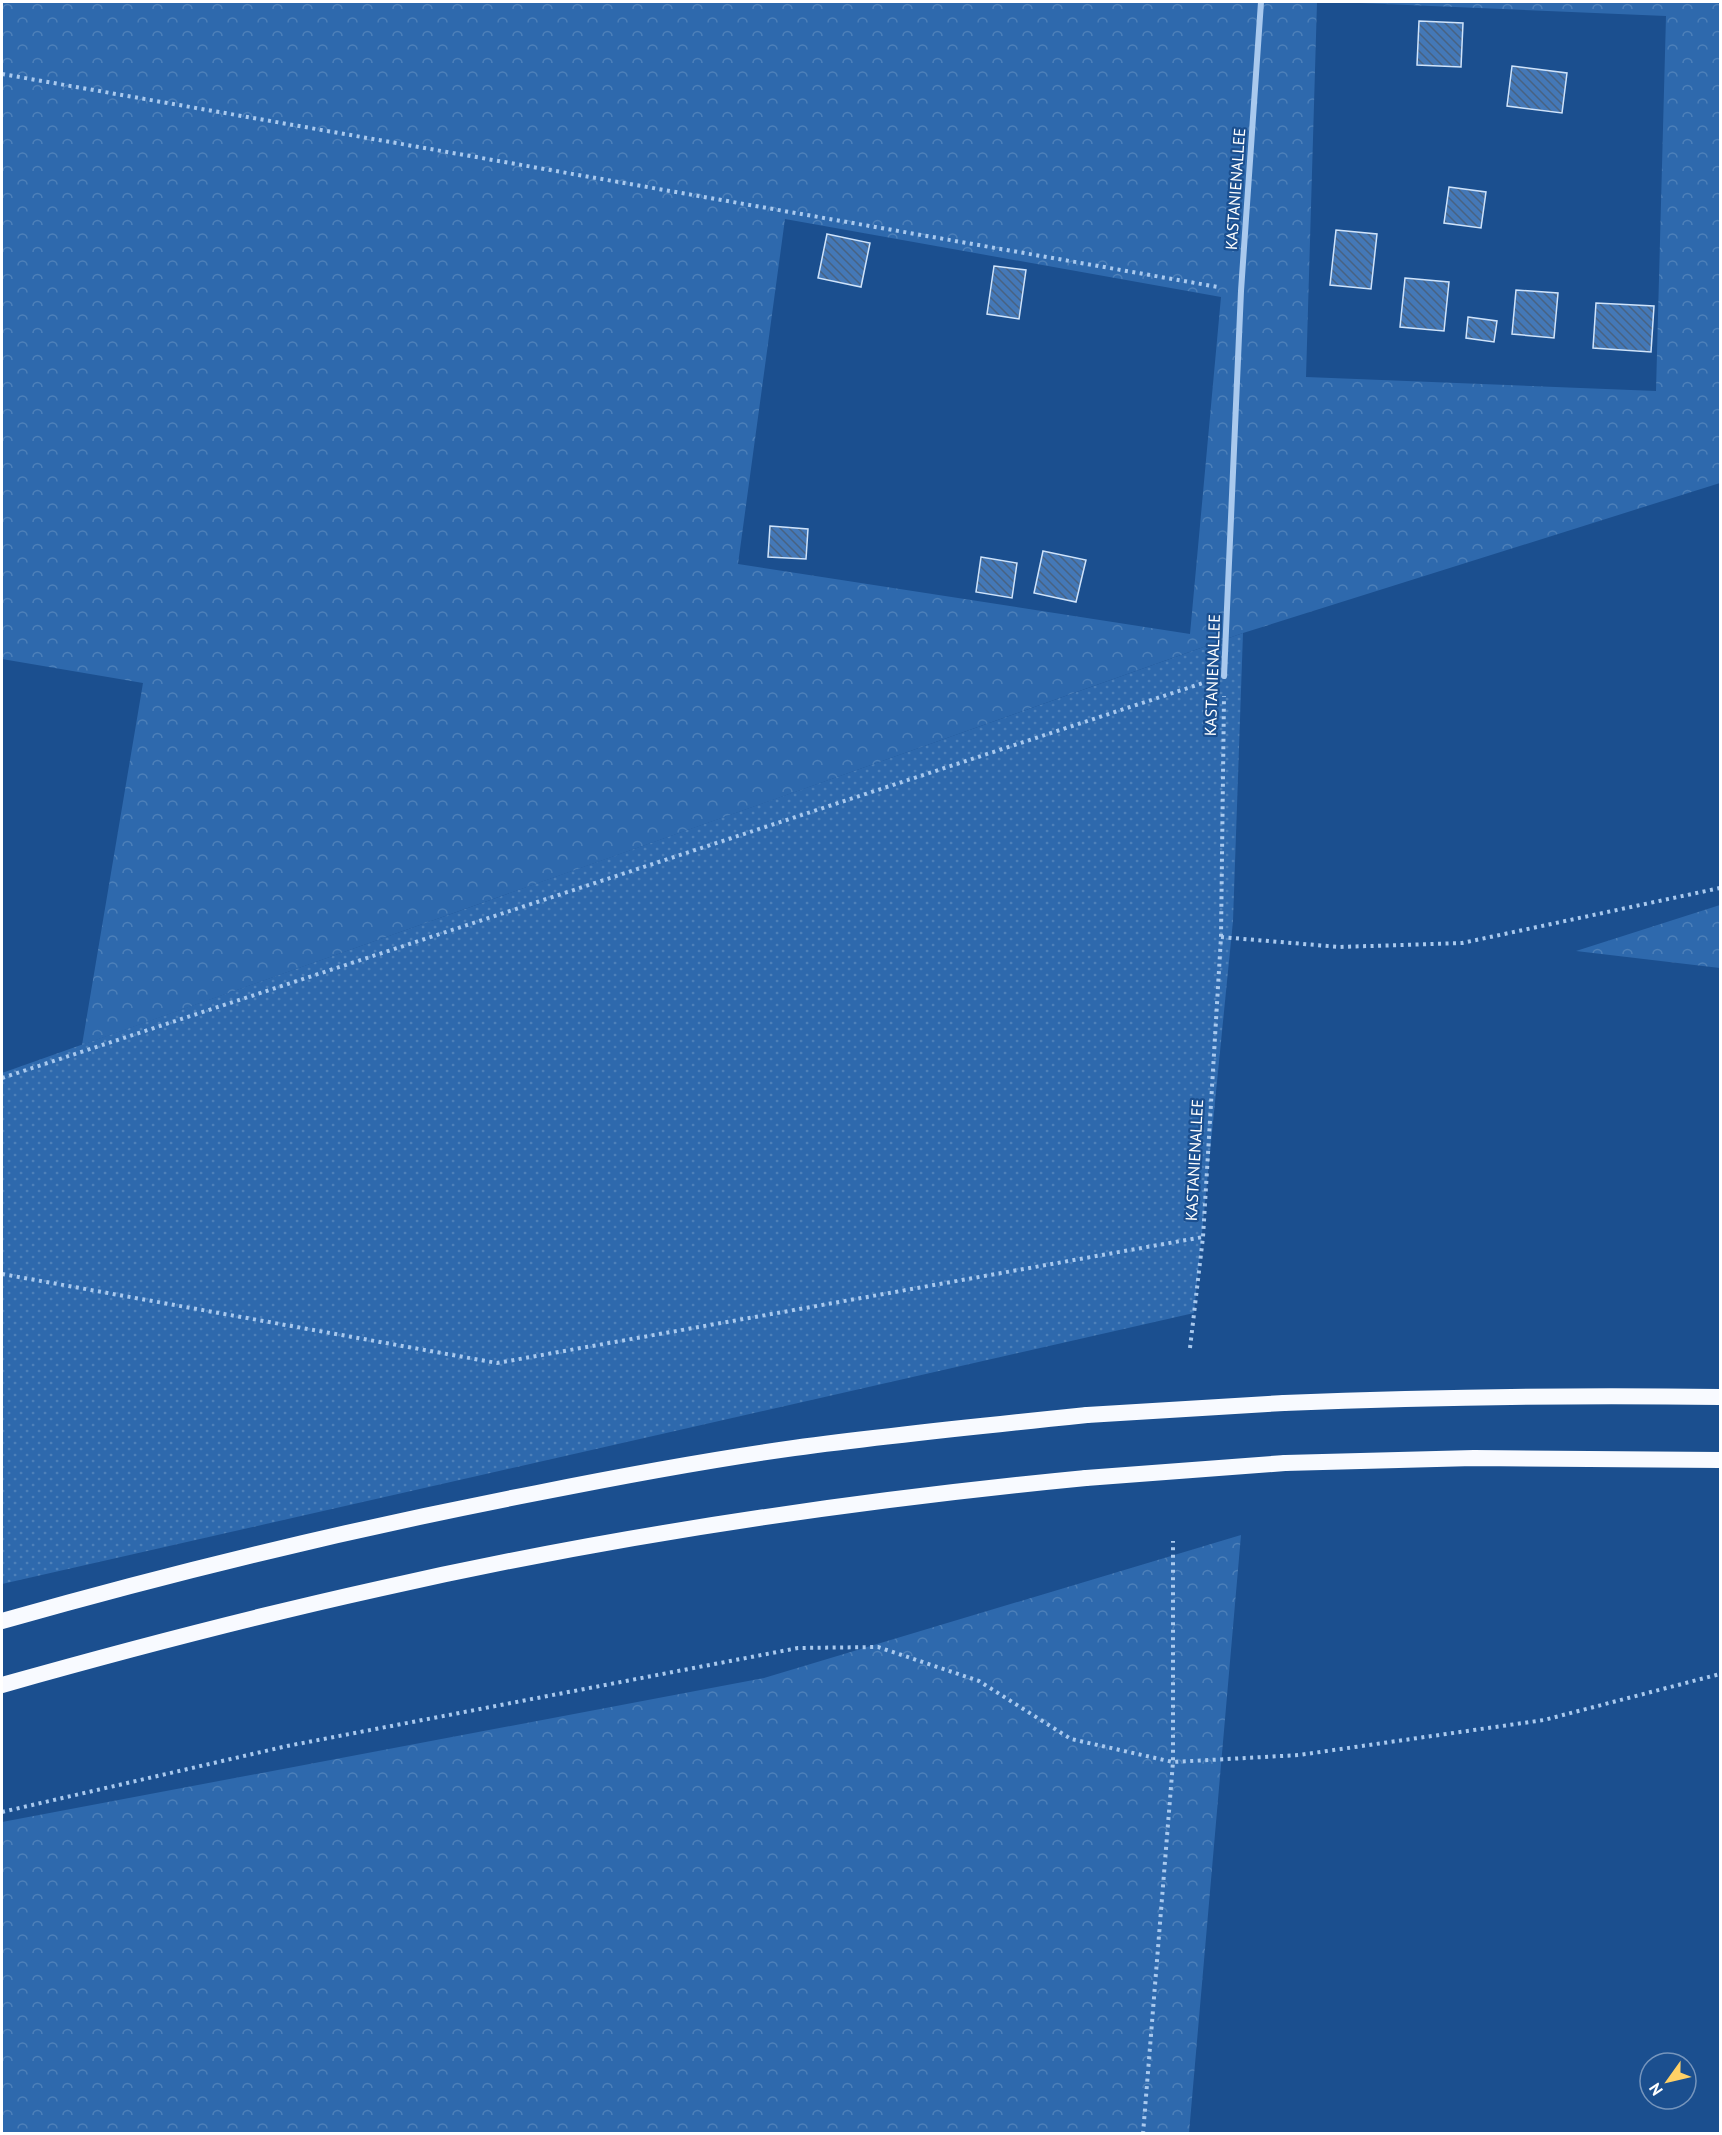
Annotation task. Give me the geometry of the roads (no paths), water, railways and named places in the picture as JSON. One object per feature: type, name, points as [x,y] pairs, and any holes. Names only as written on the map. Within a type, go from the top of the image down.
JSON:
[{"type":"highway","points":[[2,1621],[107,1590],[397,1521],[595,1481],[793,1448],[1087,1415],[1284,1403],[1588,1395],[1720,1397]]},
{"type":"highway","points":[[2,1685],[204,1630],[381,1588],[678,1530],[780,1514],[974,1489],[1286,1463],[1474,1458],[1720,1460]]},
{"type":"street","name":"KASTANIENALLEE","points":[[1224,675],[1241,291],[1261,2]]}]
